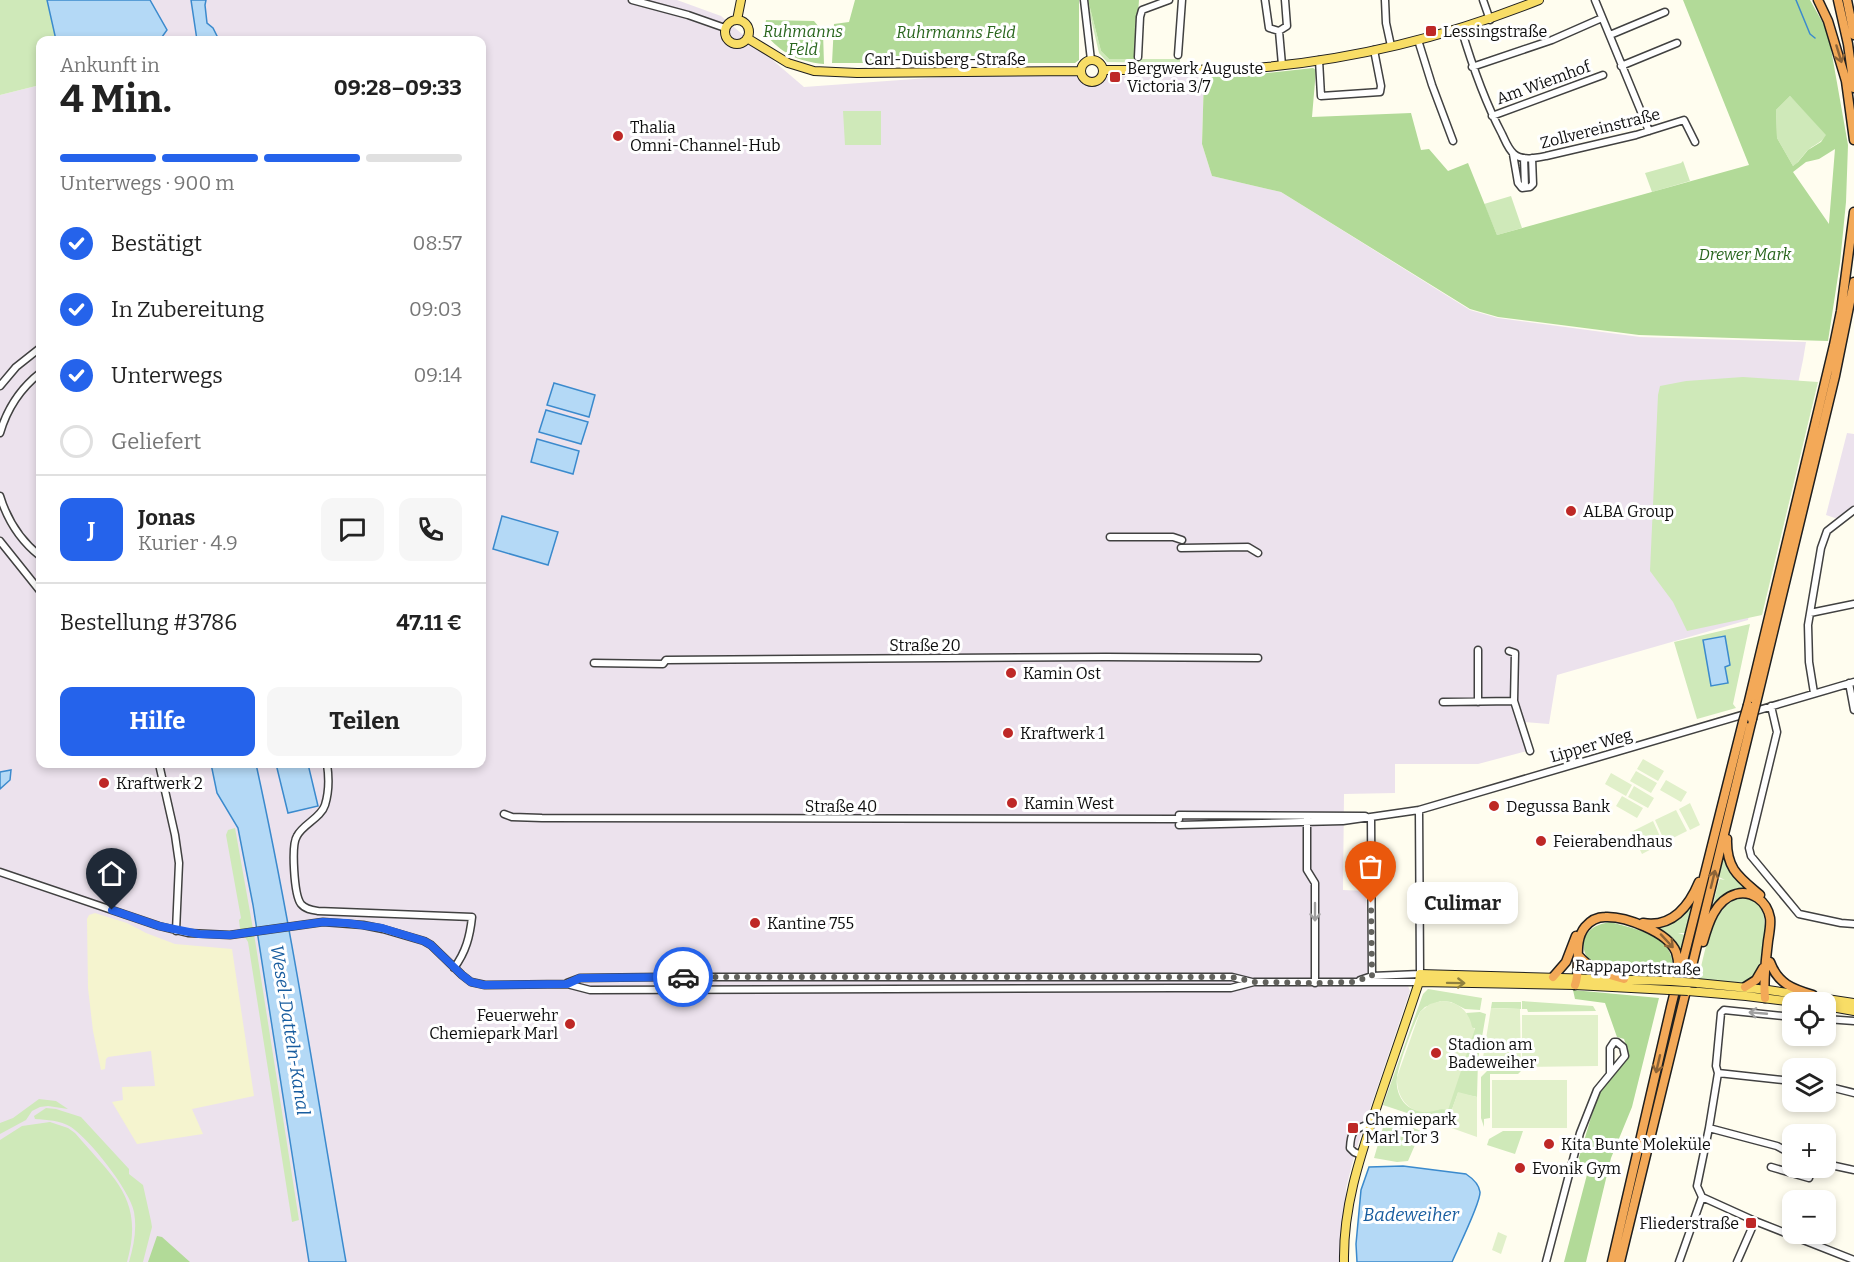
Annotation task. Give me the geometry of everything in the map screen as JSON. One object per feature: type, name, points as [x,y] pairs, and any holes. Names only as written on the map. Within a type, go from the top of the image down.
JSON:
[{"type":"highway","points":[[1818,0],[1828,21],[1846,81],[1854,140]]},
{"type":"highway","points":[[1838,0],[1848,44],[1854,88]]},
{"type":"highway","points":[[1847,0],[1854,34]]},
{"type":"highway","points":[[1838,345],[1854,212]]},
{"type":"highway","points":[[1612,1262],[1671,1007],[1748,720],[1854,282]]},
{"type":"highway","points":[[1620,1262],[1732,802],[1748,720]]},
{"type":"highway","points":[[1732,802],[1727,840],[1730,864],[1738,876],[1765,900],[1772,910],[1774,920],[1768,959],[1758,977],[1745,987]]},
{"type":"highway","points":[[1553,977],[1566,962],[1578,930],[1584,922],[1599,914],[1616,914],[1654,924],[1667,921],[1683,911],[1697,886],[1716,833]]},
{"type":"highway","points":[[1689,976],[1696,965],[1716,908],[1733,895],[1744,893],[1760,899],[1770,918],[1766,992]]},
{"type":"highway","points":[[1575,981],[1582,930],[1598,918],[1616,918],[1659,933],[1671,944],[1677,957],[1677,977],[1671,1007]]},
{"type":"highway","points":[[1574,940],[1575,981]]},
{"type":"highway","points":[[1578,955],[1588,966],[1599,972],[1624,979]]},
{"type":"highway","points":[[1768,959],[1777,977],[1792,988],[1804,992]]},
{"type":"main road","points":[[737,20],[741,0]]},
{"type":"main road","points":[[1103,70],[1209,69],[1282,65],[1319,60],[1418,40],[1490,20],[1539,0]]},
{"type":"main road","points":[[737,20],[743,22],[747,27],[747,38],[740,43],[732,43],[726,37],[725,28],[730,22],[737,20]]},
{"type":"main road","name":"Carl-Duisberg-Straße","points":[[747,38],[788,63],[814,71],[856,73],[1081,71]]},
{"type":"main road","points":[[1091,60],[1100,63],[1103,70],[1101,78],[1093,82],[1084,79],[1081,71],[1084,62],[1091,60]]},
{"type":"main road","name":"Rappaportstraße","points":[[1419,978],[1553,977],[1669,990],[1782,993]]},
{"type":"main road","points":[[1344,1262],[1346,1211],[1369,1124],[1419,978]]},
{"type":"main road","name":"Rappaportstraße","points":[[1419,978],[1575,981],[1624,979],[1697,982],[1745,987],[1782,998]]},
{"type":"main road","name":"Rappaportstraße","points":[[1836,999],[1854,1003]]},
{"type":"main road","points":[[1836,1008],[1854,1011]]},
{"type":"street","points":[[632,0],[725,28]]},
{"type":"street","points":[[1084,0],[1091,60]]},
{"type":"street","points":[[1138,57],[1142,10],[1168,0]]},
{"type":"street","points":[[1178,56],[1182,0]]},
{"type":"street","points":[[1265,0],[1269,28],[1279,32]]},
{"type":"street","points":[[1279,32],[1287,27],[1285,0]]},
{"type":"street","points":[[1385,0],[1386,22],[1391,46]]},
{"type":"street","points":[[1483,0],[1490,20]]},
{"type":"street","points":[[1595,0],[1649,131]]},
{"type":"street","points":[[1610,35],[1665,12]]},
{"type":"street","points":[[1472,67],[1563,36],[1602,18]]},
{"type":"street","points":[[1461,28],[1472,67],[1492,116],[1514,154],[1518,183],[1521,187],[1526,188]]},
{"type":"street","points":[[1279,32],[1282,65]]},
{"type":"street","points":[[1418,40],[1432,85],[1454,141]]},
{"type":"street","points":[[1621,66],[1677,43]]},
{"type":"street","points":[[1319,60],[1321,96],[1380,92],[1382,86],[1374,50]]},
{"type":"street","name":"Am Wiemhof","points":[[1492,116],[1603,75]]},
{"type":"street","name":"Zollvereinstraße","points":[[1514,154],[1532,158],[1649,131],[1683,120],[1695,142]]},
{"type":"street","name":"Zollvereinstraße","points":[[1524,158],[1526,188],[1534,183],[1532,158]]},
{"type":"street","points":[[0,386],[22,362],[36,351]]},
{"type":"street","points":[[0,433],[11,407],[36,377]]},
{"type":"street","points":[[0,496],[7,514],[25,542],[36,552]]},
{"type":"street","points":[[1814,693],[1808,644],[1810,613],[1823,538],[1827,531],[1854,510]]},
{"type":"street","points":[[1110,537],[1173,537],[1182,540]]},
{"type":"street","points":[[0,541],[36,586]]},
{"type":"street","points":[[1181,548],[1248,547],[1258,553]]},
{"type":"street","points":[[1810,613],[1854,604]]},
{"type":"street","points":[[1478,650],[1478,702]]},
{"type":"street","points":[[1509,651],[1515,653],[1514,701],[1530,752]]},
{"type":"street","name":"Straße 20","points":[[594,663],[663,664],[666,660],[1258,657]]},
{"type":"street","points":[[1852,682],[1854,710]]},
{"type":"street","name":"Lipper Weg","points":[[1307,819],[1361,815],[1371,817],[1419,810],[1852,682]]},
{"type":"street","points":[[1443,702],[1514,701]]},
{"type":"street","points":[[1771,706],[1777,732],[1749,848],[1751,856],[1799,914],[1854,924]]},
{"type":"street","points":[[160,768],[179,863],[176,931]]},
{"type":"street","points":[[327,768],[328,789],[324,808],[300,831],[293,845],[301,904],[308,909],[318,911],[472,917],[465,951],[454,968]]},
{"type":"street","points":[[567,984],[580,978],[634,977],[1232,977],[1254,982],[1315,983],[1419,978],[1419,810]]},
{"type":"street","name":"Straße 40","points":[[504,814],[513,818],[1307,819]]},
{"type":"street","points":[[1371,817],[1372,979]]},
{"type":"street","points":[[1307,819],[1307,870],[1316,883],[1315,983]]},
{"type":"street","points":[[0,872],[176,931],[230,935],[310,923],[334,922],[363,925],[418,939],[431,945],[471,982],[491,985],[567,984],[590,990],[1232,988],[1254,982]]},
{"type":"street","points":[[1782,1016],[1724,1010],[1721,1013],[1716,1066],[1718,1073],[1697,1186],[1702,1197],[1755,1221],[1854,1260]]},
{"type":"street","points":[[1836,1020],[1854,1021]]},
{"type":"street","points":[[1546,1262],[1580,1133],[1597,1090],[1610,1073]]},
{"type":"street","points":[[1718,1073],[1782,1080]]},
{"type":"street","points":[[1836,1088],[1854,1093]]},
{"type":"street","points":[[1361,1155],[1352,1150],[1351,1133],[1369,1124]]},
{"type":"street","points":[[1709,1128],[1782,1149]]},
{"type":"street","points":[[1836,1166],[1854,1170]]},
{"type":"street","points":[[1771,1167],[1782,1170]]},
{"type":"street","points":[[1679,1262],[1702,1197]]},
{"type":"street","points":[[1737,1262],[1755,1221]]},
{"type":"shaded area","points":[[89,0],[677,0],[721,16],[804,87],[956,76],[1204,76],[1202,144],[1212,176],[1281,192],[1470,310],[1498,318],[1640,337],[1806,342],[1748,620],[1557,675],[1549,724],[1524,722],[1531,750],[1478,764],[1395,764],[1395,793],[1344,794],[1343,890],[1366,891],[1370,984],[1408,986],[1410,991],[1355,1153],[1346,1188],[1345,1262],[0,1262],[0,95],[36,86],[36,768],[486,768],[486,36],[97,36]]},
{"type":"shaded area","points":[[1847,433],[1854,434],[1854,505],[1849,512],[1838,519],[1826,515]]},
{"type":"green space","points":[[0,0],[47,0],[55,36],[36,36],[36,86],[0,95]]},
{"type":"green space","name":"Ruhrmanns Feld","points":[[855,0],[1079,0],[1079,60],[1075,63],[832,63],[834,24],[849,22]]},
{"type":"green space","points":[[1088,0],[1101,51],[1109,59],[1180,59],[1180,63],[1107,62],[1099,53]]},
{"type":"green space","points":[[1088,0],[1139,0],[1135,59],[1109,59],[1101,51]]},
{"type":"green space","name":"Drewer Mark","points":[[1683,0],[1810,0],[1828,32],[1848,145],[1846,202],[1840,263],[1828,341],[1639,335],[1498,317],[1470,309],[1281,192],[1212,176],[1202,144],[1204,76],[1258,74],[1313,68],[1316,70],[1312,117],[1411,113],[1421,150],[1429,149],[1448,171],[1468,163],[1497,235],[1749,165]],"holes":[[[1790,96],[1826,135],[1793,166],[1777,138],[1776,110]],[[1835,149],[1829,223],[1829,224],[1793,172],[1806,162],[1819,159]]]},
{"type":"green space","name":"Ruhmanns Feld","points":[[766,20],[814,21],[823,32],[824,64],[805,61],[777,46],[764,33]]},
{"type":"green space","points":[[1790,96],[1827,135],[1793,166],[1777,138],[1776,110]]},
{"type":"green space","points":[[843,111],[881,111],[881,145],[845,145]]},
{"type":"green space","points":[[1683,161],[1690,181],[1652,192],[1645,173]]},
{"type":"green space","points":[[1511,196],[1522,228],[1497,235],[1484,204]]},
{"type":"green space","points":[[1743,377],[1818,382],[1762,615],[1687,631],[1673,602],[1650,571],[1658,395],[1660,386],[1686,381]]},
{"type":"green space","points":[[1750,624],[1733,704],[1736,708],[1697,719],[1674,642]]},
{"type":"green space","points":[[1643,759],[1664,771],[1658,781],[1637,769]]},
{"type":"green space","points":[[1636,771],[1657,783],[1651,793],[1630,781]]},
{"type":"green space","points":[[1611,773],[1632,785],[1626,796],[1605,784]]},
{"type":"green space","points":[[1666,780],[1687,792],[1681,802],[1660,790]]},
{"type":"green space","points":[[1634,786],[1654,798],[1648,808],[1628,797]]},
{"type":"green space","points":[[1622,796],[1643,808],[1637,818],[1616,806]]},
{"type":"green space","points":[[1690,803],[1700,825],[1690,830],[1679,809]]},
{"type":"green space","points":[[1676,810],[1687,831],[1665,842],[1655,820]]},
{"type":"green space","points":[[1653,821],[1663,843],[1642,854],[1631,832]]},
{"type":"green space","points":[[235,828],[299,1220],[292,1222],[248,942],[240,929],[239,920],[241,918],[226,835],[228,830]]},
{"type":"green space","points":[[1724,854],[1758,894],[1730,894],[1710,917],[1720,879],[1725,880],[1719,877]]},
{"type":"green space","points":[[1738,898],[1748,899],[1755,903],[1763,914],[1764,939],[1758,970],[1753,977],[1743,982],[1698,980],[1706,945],[1715,922],[1721,912]]},
{"type":"green space","points":[[1694,901],[1685,933],[1678,933],[1685,935],[1680,957],[1648,926],[1657,926]]},
{"type":"green space","points":[[95,913],[127,923],[175,944],[232,949],[254,1096],[192,1109],[203,1134],[137,1144],[112,1102],[123,1100],[122,1087],[155,1086],[151,1051],[108,1057],[105,1069],[101,1070],[88,988],[87,919],[89,915]]},
{"type":"green space","points":[[1611,922],[1646,933],[1664,944],[1673,964],[1672,978],[1631,977],[1615,974],[1589,961],[1583,945],[1585,937],[1590,930]]},
{"type":"green space","points":[[1428,989],[1482,998],[1480,1010],[1465,1009],[1451,1002],[1441,1001],[1425,1007],[1420,1012],[1400,1063],[1397,1078],[1397,1088],[1401,1098],[1413,1109],[1441,1108],[1475,1028],[1472,1028],[1466,1013],[1486,1014],[1478,1060],[1477,1097],[1458,1093],[1446,1126],[1383,1105],[1423,994]]},
{"type":"green space","points":[[1573,990],[1659,998],[1632,1107],[1611,1158],[1586,1262],[1564,1262],[1589,1167],[1577,1164],[1599,1091],[1629,1055],[1624,1039],[1617,1037],[1605,1003],[1575,999]]},
{"type":"green space","name":"Stadion am Badeweiher","points":[[1441,1001],[1453,1003],[1462,1008],[1475,1029],[1448,1110],[1422,1112],[1409,1107],[1401,1097],[1397,1077],[1420,1012],[1430,1004]]},
{"type":"green space","points":[[1522,1001],[1593,1006],[1596,1011],[1528,1012],[1527,1009],[1522,1009]]},
{"type":"green space","points":[[1492,1002],[1521,1002],[1521,1009],[1491,1008]]},
{"type":"green space","points":[[1491,1008],[1520,1009],[1521,1070],[1481,1070]]},
{"type":"green space","points":[[1522,1015],[1598,1015],[1598,1066],[1522,1067]]},
{"type":"green space","points":[[1487,1071],[1521,1071],[1518,1074],[1490,1074],[1490,1118],[1484,1119],[1484,1127],[1481,1118],[1481,1077]]},
{"type":"green space","points":[[1492,1080],[1567,1080],[1567,1128],[1492,1128]]},
{"type":"green space","points":[[1458,1092],[1477,1097],[1477,1137],[1446,1126]]},
{"type":"green space","points":[[39,1099],[56,1101],[68,1109],[40,1107],[32,1111],[26,1120],[0,1134],[0,1123],[13,1118]]},
{"type":"green space","points":[[46,1108],[81,1117],[129,1169],[129,1174],[143,1185],[152,1227],[143,1262],[129,1262],[135,1218],[125,1191],[98,1153],[79,1133],[58,1122],[35,1119],[34,1116]]},
{"type":"green space","points":[[1386,1117],[1421,1131],[1408,1161],[1397,1162],[1374,1158]]},
{"type":"green space","points":[[50,1122],[75,1133],[122,1190],[132,1221],[127,1262],[0,1262],[0,1140],[22,1126]]},
{"type":"green space","points":[[1503,1131],[1523,1131],[1515,1154],[1487,1145],[1489,1139]]},
{"type":"green space","points":[[1498,1232],[1507,1236],[1501,1254],[1492,1250]]},
{"type":"green space","points":[[157,1236],[162,1237],[190,1262],[148,1262]]},
{"type":"water","points":[[47,0],[150,0],[167,30],[163,36],[55,36]]},
{"type":"water","points":[[191,0],[206,0],[207,23],[217,36],[196,36]]},
{"type":"water","points":[[554,383],[595,395],[589,417],[547,405]]},
{"type":"water","points":[[546,410],[588,422],[581,444],[539,432]]},
{"type":"water","points":[[537,439],[579,451],[573,474],[531,462]]},
{"type":"water","points":[[502,516],[558,532],[548,565],[493,549]]},
{"type":"water","points":[[1725,636],[1730,665],[1725,667],[1728,683],[1711,686],[1703,640]]},
{"type":"water","name":"Wesel-Datteln-Kanal","points":[[212,768],[257,768],[293,950],[346,1262],[309,1262],[253,905],[238,828],[217,793]]},
{"type":"water","points":[[277,768],[309,768],[318,806],[288,813]]},
{"type":"water","points":[[11,770],[10,780],[0,789],[0,772]]},
{"type":"water","name":"Badeweiher","points":[[1403,1166],[1466,1174],[1478,1186],[1480,1192],[1477,1205],[1452,1262],[1357,1262],[1356,1244],[1361,1190],[1369,1167]]},
{"type":"waterway","points":[[1796,0],[1810,34],[1815,38]]},
{"type":"way so far","points":[[683,977],[1232,977],[1254,982],[1353,982],[1372,976],[1371,903]]},
{"type":"place","name":"Lessingstraße","points":[[1431,31]]},
{"type":"place","name":"Bergwerk Auguste Victoria 3/7","points":[[1115,77]]},
{"type":"place","name":"Thalia Omni-Channel-Hub","points":[[618,136]]},
{"type":"place","name":"ALBA Group","points":[[1571,511]]},
{"type":"place","name":"Kamin Ost","points":[[1011,673]]},
{"type":"place","name":"Kraftwerk 1","points":[[1008,733]]},
{"type":"place","name":"Kraftwerk 2","points":[[104,783]]},
{"type":"place","name":"Kamin West","points":[[1012,803]]},
{"type":"place","name":"Degussa Bank","points":[[1494,806]]},
{"type":"place","name":"Feierabendhaus","points":[[1541,841]]},
{"type":"place","name":"Culimar","points":[[1371,903]]},
{"type":"place","name":"Kantine 755","points":[[755,923]]},
{"type":"place","name":"Feuerwehr Chemiepark Marl","points":[[570,1024]]},
{"type":"place","name":"Stadion am Badeweiher","points":[[1436,1053]]},
{"type":"place","name":"Chemiepark Marl Tor 3","points":[[1353,1128]]},
{"type":"place","name":"Kita Bunte Moleküle","points":[[1549,1144]]},
{"type":"place","name":"Evonik Gym","points":[[1520,1168]]},
{"type":"place","name":"Fliederstraße","points":[[1751,1223]]},
{"type":"route","points":[[112,910],[159,926],[199,934],[230,935],[323,922],[382,928],[424,941],[471,982],[485,985],[567,984],[580,978],[683,977]]}]
